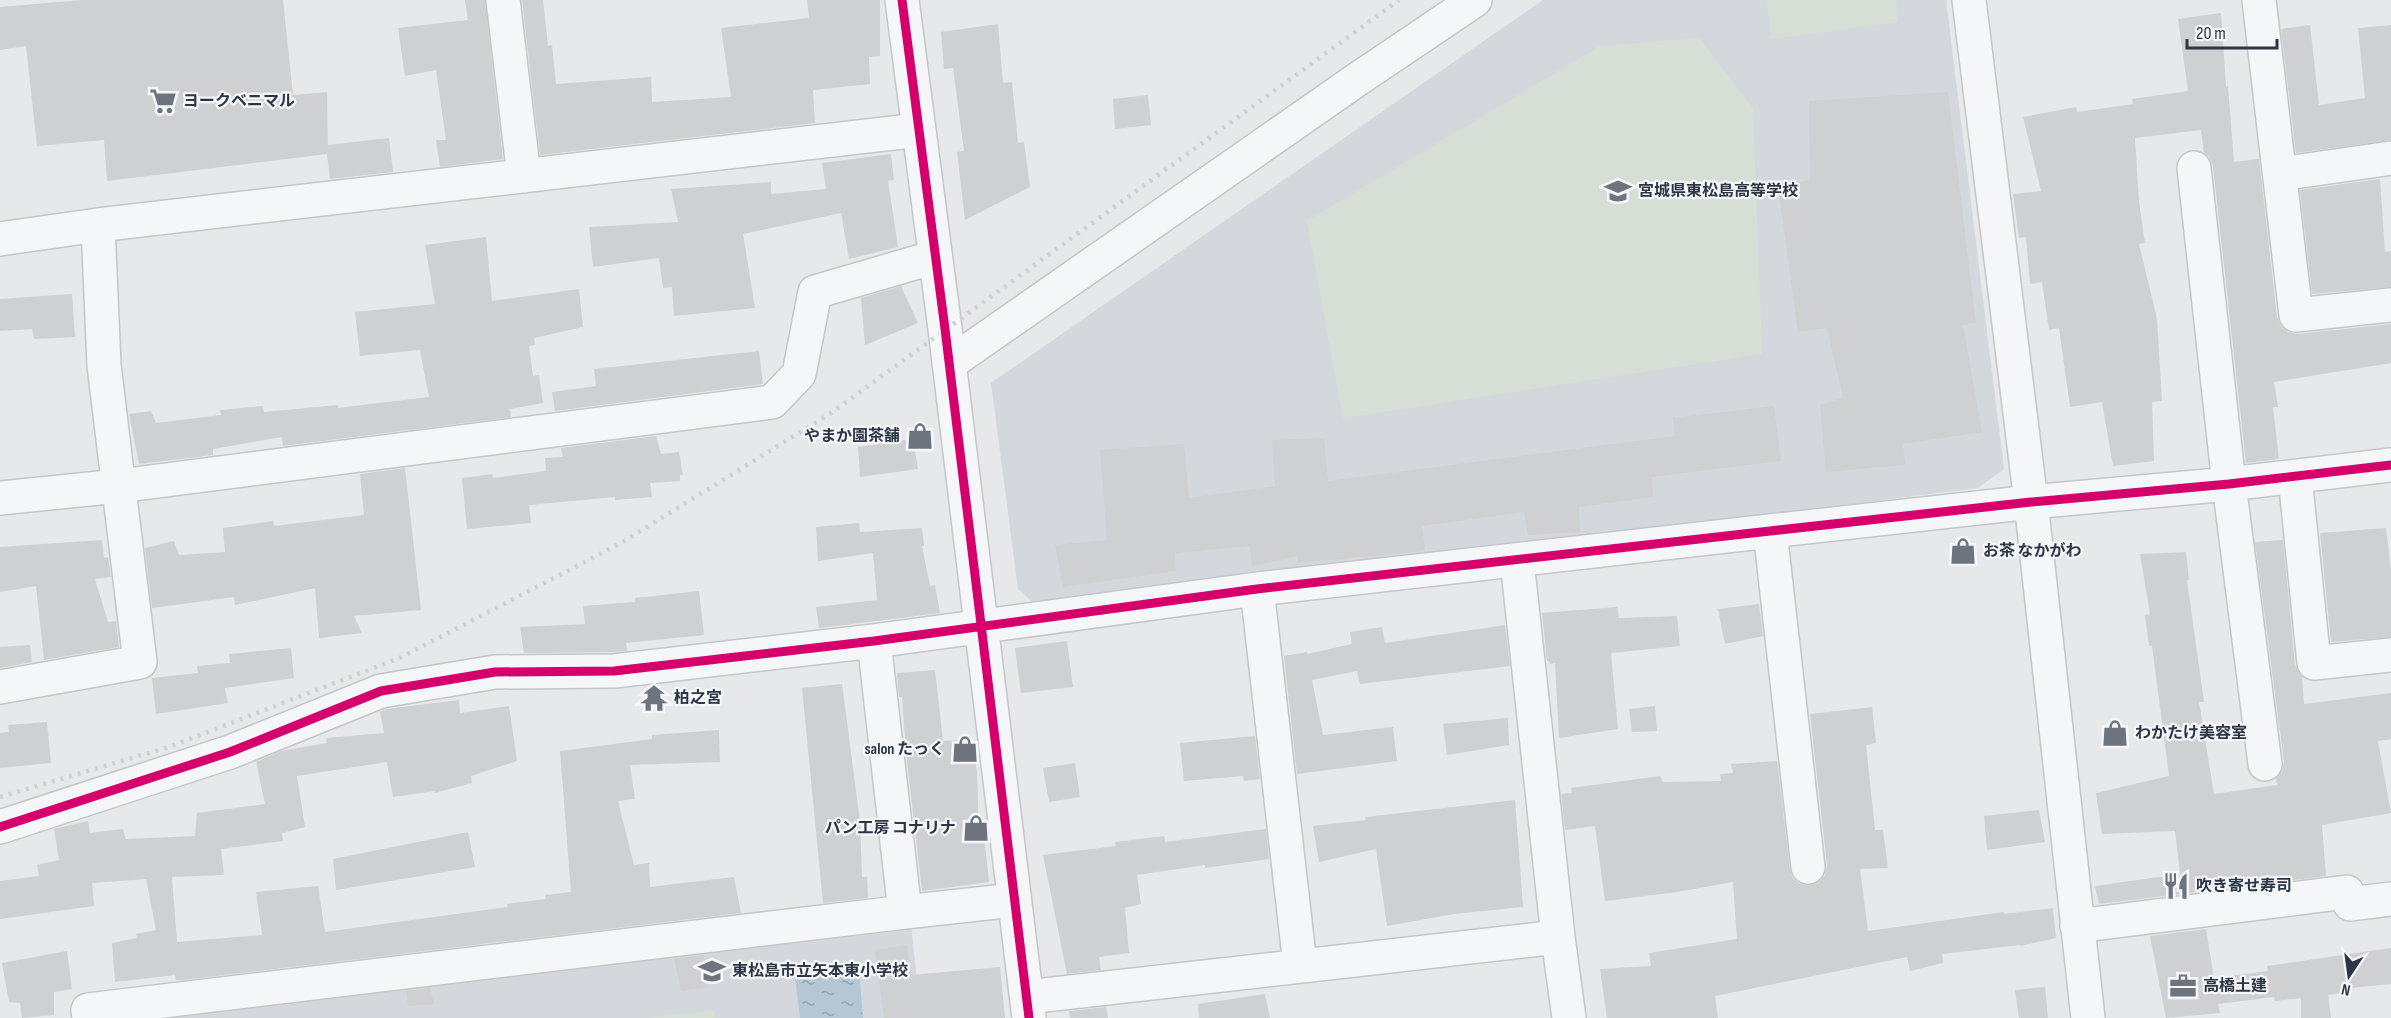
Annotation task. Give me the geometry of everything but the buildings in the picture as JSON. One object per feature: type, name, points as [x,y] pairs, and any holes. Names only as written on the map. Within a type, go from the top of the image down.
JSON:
[{"type":"street","points":[[503,0],[524,176]]},
{"type":"street","points":[[902,0],[1028,1008],[1300,965],[1558,937]]},
{"type":"street","points":[[949,364],[1475,0]]},
{"type":"street","points":[[1969,0],[2031,502],[2088,1018]]},
{"type":"street","points":[[2259,0],[2296,315],[2391,305]]},
{"type":"street","points":[[0,238],[919,130]]},
{"type":"street","points":[[2280,174],[2391,158]]},
{"type":"street","points":[[2194,168],[2229,484],[2265,764]]},
{"type":"street","points":[[0,687],[140,662],[104,365],[98,225]]},
{"type":"street","points":[[0,498],[119,486],[772,402],[799,374],[815,292],[935,257]]},
{"type":"street","points":[[0,827],[230,752],[381,691],[495,672],[614,670],[874,641],[1257,589],[2031,502],[2229,484],[2391,465]]},
{"type":"street","points":[[2295,477],[2314,663],[2391,655]]},
{"type":"street","points":[[1770,531],[1808,867]]},
{"type":"street","points":[[1517,561],[1569,1018]]},
{"type":"street","points":[[1257,589],[1300,965]]},
{"type":"street","points":[[874,641],[905,912]]},
{"type":"street","points":[[2077,926],[2347,892],[2350,904],[2391,899]]},
{"type":"street","points":[[89,1018],[88,1010],[1014,900]]},
{"type":"shaded area","name":"宮城県東松島高等学校","points":[[1543,0],[1946,0],[2004,469],[1978,488],[1039,608],[1018,589],[991,383]]},
{"type":"shaded area","points":[[1767,0],[1896,0],[1898,22],[1771,39]]},
{"type":"shaded area","points":[[1699,38],[1753,108],[1762,354],[1343,418],[1307,221],[1600,46]]},
{"type":"shaded area","name":"東松島市立矢本東小学校","points":[[911,924],[921,1018],[106,1018]]},
{"type":"shaded area","points":[[714,1010],[715,1018],[646,1018]]},
{"type":"water","points":[[859,969],[863,1018],[800,1018],[795,977]]},
{"type":"railway","points":[[0,797],[169,747],[402,657],[621,543],[831,413],[1399,0]]},
{"type":"cycle path","points":[[902,0],[945,329],[1029,1018]]},
{"type":"cycle path","points":[[0,827],[230,752],[381,691],[495,672],[614,671],[874,641],[1257,589],[2031,502],[2229,484],[2391,465]]},
{"type":"place","name":"ヨークベニマル","points":[[163,101]]},
{"type":"place","name":"宮城県東松島高等学校","points":[[1618,191]]},
{"type":"place","name":"やまか園茶舗","points":[[920,436]]},
{"type":"place","name":"お茶 なかがわ","points":[[1963,551]]},
{"type":"place","name":"柏之宮","points":[[654,698]]},
{"type":"place","name":"わかたけ美容室","points":[[2115,733]]},
{"type":"place","name":"salon たっく","points":[[965,749]]},
{"type":"place","name":"パン工房 コナリナ","points":[[976,828]]},
{"type":"place","name":"吹き寄せ寿司","points":[[2176,886]]},
{"type":"place","name":"東松島市立矢本東小学校","points":[[712,971]]},
{"type":"place","name":"高橋土建","points":[[2183,986]]}]
